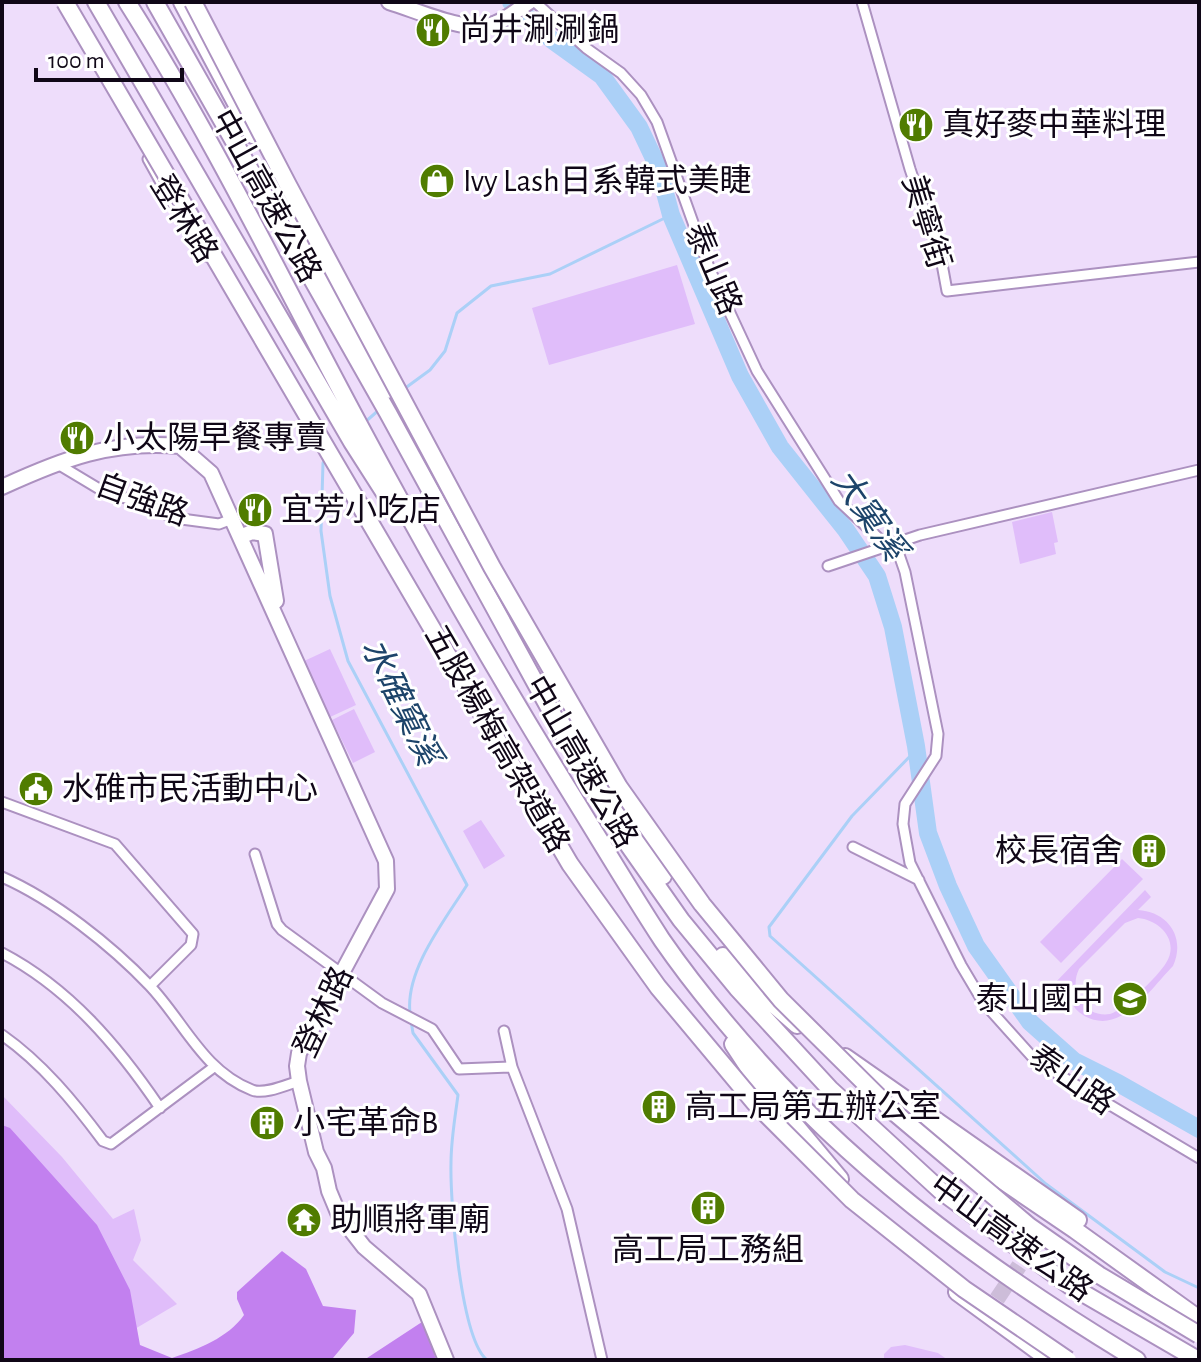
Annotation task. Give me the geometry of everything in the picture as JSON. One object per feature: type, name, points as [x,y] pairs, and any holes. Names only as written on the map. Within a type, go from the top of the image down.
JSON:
[{"type":"highway","name":"五股楊梅高架道路","points":[[63,2],[570,864],[658,987],[755,1103],[852,1200],[964,1289],[1068,1360]]},
{"type":"highway","points":[[96,2],[348,418]]},
{"type":"highway","name":"中山高速公路","points":[[127,2],[157,50],[279,270],[358,437],[539,742],[665,943],[760,1062],[858,1158],[941,1229],[983,1260],[1137,1360]]},
{"type":"highway","name":"中山高速公路","points":[[155,2],[392,410],[576,757],[629,846],[681,920],[737,988],[830,1089],[941,1191],[1069,1285],[1198,1360]]},
{"type":"highway","points":[[182,2],[382,393]]},
{"type":"highway","points":[[193,2],[492,567],[619,787],[702,904],[781,1000],[895,1113],[1029,1226],[1099,1275],[1199,1335]]},
{"type":"highway","points":[[392,410],[585,750],[639,840],[698,927]]},
{"type":"highway","points":[[629,846],[698,927],[756,989],[789,1018],[937,1135],[1199,1319]]},
{"type":"highway","points":[[665,943],[754,1076],[860,1204],[921,1263],[986,1316],[1050,1360]]},
{"type":"highway","points":[[789,1018],[1199,1309]]},
{"type":"highway","points":[[1037,1239],[1052,1215]]},
{"type":"highway","points":[[986,1316],[997,1299]]},
{"type":"street","name":"登林路","points":[[63,2],[189,233],[222,279],[313,432]]},
{"type":"street","points":[[389,2],[457,24],[477,27],[497,22],[532,2]]},
{"type":"street","name":"泰山路","points":[[532,2],[621,73],[641,95],[662,132],[710,270],[757,371],[839,501],[890,544],[905,572],[938,734],[936,756],[905,804],[903,824],[910,863],[954,952],[983,1002],[1036,1061],[1199,1158]]},
{"type":"street","name":"美寧街","points":[[862,2],[910,169],[942,264],[947,291],[1199,262]]},
{"type":"street","name":"自強路","points":[[2,487],[77,455],[130,445],[180,446],[211,473],[240,537]]},
{"type":"street","name":"自強路","points":[[56,463],[106,493],[137,501],[174,518],[219,524],[232,519]]},
{"type":"street","points":[[828,566],[890,544],[1199,470]]},
{"type":"street","name":"登林路","points":[[289,648],[272,585],[265,534],[252,532],[240,537],[289,648],[386,861],[388,873],[387,889],[299,1053],[299,1081],[316,1152],[339,1215],[364,1247],[419,1294],[446,1360]]},
{"type":"street","points":[[2,802],[115,844],[193,934],[191,945],[150,986]]},
{"type":"street","points":[[853,847],[919,880]]},
{"type":"street","points":[[255,854],[277,924],[282,930],[382,1003],[432,1029],[459,1069],[512,1067]]},
{"type":"street","points":[[2,877],[33,891],[108,948],[150,986],[225,1077],[256,1092],[299,1081]]},
{"type":"street","points":[[2,953],[54,988],[90,1019],[131,1065],[160,1108]]},
{"type":"street","points":[[504,1031],[512,1067],[567,1209],[602,1360]]},
{"type":"street","points":[[2,1035],[71,1099],[103,1141],[111,1144],[214,1067]]},
{"type":"shaded area","points":[[677,265],[695,324],[549,365],[532,308]]},
{"type":"shaded area","points":[[1052,512],[1058,542],[1054,543],[1056,554],[1020,564],[1012,522]]},
{"type":"shaded area","points":[[330,649],[356,705],[328,718],[302,662]]},
{"type":"shaded area","points":[[354,709],[375,752],[353,763],[332,720]]},
{"type":"shaded area","points":[[481,820],[505,856],[484,869],[463,831]]},
{"type":"shaded area","points":[[1122,859],[1143,879],[1061,963],[1040,942]]},
{"type":"shaded area","points":[[1145,890],[1151,897],[1138,910],[1166,921],[1176,936],[1173,966],[1134,1007],[1110,1020],[1097,1020],[1076,1009],[1068,983],[1057,992],[1052,986]],"holes":[[[1138,918],[1166,933],[1171,947],[1166,963],[1124,1006],[1110,1014],[1091,1011],[1077,992],[1079,969],[1125,923]]]},
{"type":"shaded area","points":[[2,1095],[62,1157],[113,1219],[134,1209],[141,1240],[133,1260],[177,1304],[123,1336],[2,1358]]},
{"type":"shaded area","points":[[2,1125],[10,1128],[97,1225],[130,1290],[140,1345],[172,1358],[221,1336],[244,1315],[237,1292],[282,1251],[306,1269],[323,1306],[356,1310],[354,1333],[333,1358],[340,1360],[2,1360]]},
{"type":"shaded area","points":[[425,1320],[436,1360],[364,1360]]},
{"type":"shaded area","points":[[905,1345],[938,1353],[948,1360],[884,1360],[884,1354],[891,1347]]},
{"type":"waterway","name":"大窠溪","points":[[511,2],[552,40],[602,76],[639,127],[658,167],[671,215],[740,376],[780,447],[846,530],[877,576],[893,627],[916,746],[928,833],[976,946],[1030,1022],[1074,1061],[1199,1129]]},
{"type":"waterway","name":"水確窠溪","points":[[404,389],[430,370],[445,351],[457,313],[491,286],[550,274],[671,215]]},
{"type":"waterway","name":"水確窠溪","points":[[364,423],[380,409]]},
{"type":"waterway","name":"水確窠溪","points":[[327,458],[323,463],[321,531],[330,596],[348,661],[467,885],[420,963],[410,997],[410,1013]]},
{"type":"waterway","points":[[917,749],[852,816],[769,927],[770,936],[1046,1184],[1165,1272],[1199,1288]]},
{"type":"waterway","name":"水確窠溪","points":[[411,1021],[413,1033],[458,1095],[451,1154],[458,1267],[470,1325],[478,1347],[487,1360]]},
{"type":"tunnel","points":[[997,1299],[1037,1239]]},
{"type":"place","name":"尚井涮涮鍋","points":[[433,30]]},
{"type":"place","name":"真好麥中華料理","points":[[916,125]]},
{"type":"place","name":"Ivy Lash日系韓式美睫","points":[[437,181]]},
{"type":"place","name":"小太陽早餐專賣","points":[[77,438]]},
{"type":"place","name":"宜芳小吃店","points":[[255,510]]},
{"type":"place","name":"水碓市民活動中心","points":[[36,789]]},
{"type":"place","name":"校長宿舍","points":[[1149,851]]},
{"type":"place","name":"泰山國中","points":[[1130,999]]},
{"type":"place","name":"高工局第五辦公室","points":[[659,1107]]},
{"type":"place","name":"小宅革命B","points":[[267,1123]]},
{"type":"place","name":"高工局工務組","points":[[708,1208]]},
{"type":"place","name":"助順將軍廟","points":[[304,1220]]}]
